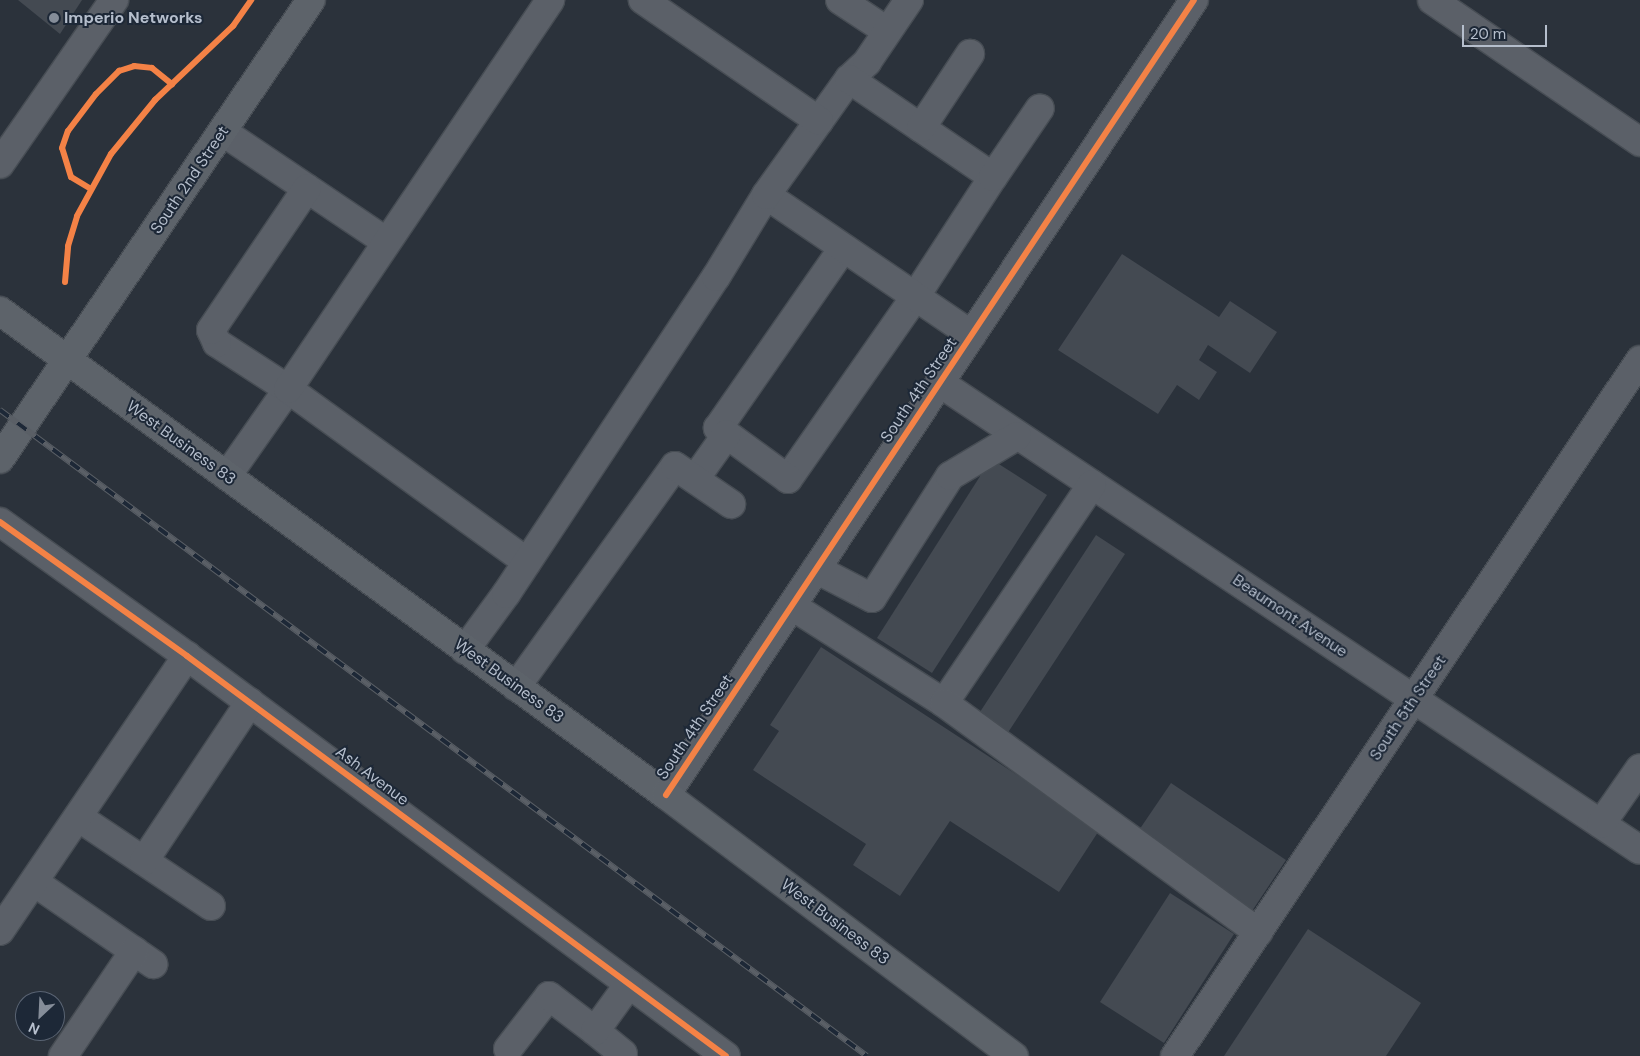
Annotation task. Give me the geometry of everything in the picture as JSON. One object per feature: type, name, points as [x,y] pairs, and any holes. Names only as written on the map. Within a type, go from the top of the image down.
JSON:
[{"type":"main road","name":"South 2nd Street","points":[[0,460],[311,0]]},
{"type":"main road","name":"West Business 83","points":[[0,311],[666,795],[1014,1056]]},
{"type":"street","points":[[0,164],[114,0]]},
{"type":"street","points":[[227,476],[288,389],[550,0]]},
{"type":"street","points":[[643,0],[819,121]]},
{"type":"street","points":[[840,0],[888,32]]},
{"type":"street","points":[[465,650],[527,562],[716,277],[766,195],[848,79],[867,62],[909,0]]},
{"type":"street","name":"South 4th Street","points":[[666,795],[1194,0]]},
{"type":"street","points":[[1432,0],[1640,142]]},
{"type":"street","points":[[921,128],[970,54]]},
{"type":"street","points":[[848,79],[993,177]]},
{"type":"street","points":[[843,248],[718,428],[788,479],[915,297],[1040,108]]},
{"type":"street","points":[[223,132],[387,242]]},
{"type":"street","points":[[306,188],[211,330],[217,343],[288,389],[527,562]]},
{"type":"street","points":[[766,195],[972,335]]},
{"type":"street","name":"South 5th Street","points":[[1175,1056],[1640,360]]},
{"type":"street","name":"Beaumont Avenue","points":[[940,382],[1017,436],[1092,484],[1640,850]]},
{"type":"street","points":[[695,479],[727,434]]},
{"type":"street","points":[[816,570],[872,598],[950,476],[1017,436]]},
{"type":"street","points":[[516,687],[675,466],[731,504]]},
{"type":"street","points":[[944,704],[1092,484]]},
{"type":"street","name":"Ash Avenue","points":[[0,522],[250,702],[726,1056]]},
{"type":"street","points":[[792,606],[944,704],[1258,932]]},
{"type":"street","points":[[0,931],[187,656]]},
{"type":"street","points":[[144,861],[250,702]]},
{"type":"street","points":[[1601,824],[1640,768]]},
{"type":"street","points":[[78,817],[210,906]]},
{"type":"street","points":[[34,882],[144,957],[63,1056]]},
{"type":"street","points":[[595,1030],[629,984]]},
{"type":"street","points":[[508,1049],[549,996],[624,1054]]},
{"type":"building","name":"Imperio Networks","points":[[18,0],[82,0],[60,34]]},
{"type":"building","points":[[1122,254],[1219,317],[1230,301],[1277,332],[1250,373],[1208,345],[1199,360],[1217,372],[1199,400],[1177,385],[1158,414],[1058,350]]},
{"type":"building","points":[[991,459],[1047,495],[932,673],[877,638]]},
{"type":"building","points":[[1096,535],[1125,554],[1007,734],[978,715]]},
{"type":"building","points":[[821,647],[1100,829],[1059,892],[950,821],[900,896],[853,865],[866,844],[753,770],[779,731],[770,725]]},
{"type":"building","points":[[1171,783],[1286,860],[1250,914],[1135,836]]},
{"type":"building","points":[[1170,893],[1234,934],[1164,1043],[1100,1002]]},
{"type":"building","points":[[1308,929],[1421,1003],[1386,1056],[1224,1056]]},
{"type":"railway","points":[[0,410],[867,1056]]},
{"type":"cycle path","points":[[65,282],[68,246],[77,216],[111,154],[155,100],[233,26],[251,0]]},
{"type":"cycle path","points":[[666,795],[1194,0]]},
{"type":"cycle path","points":[[91,189],[71,177],[62,148],[68,131],[96,94],[119,71],[134,66],[152,68],[172,84]]},
{"type":"cycle path","points":[[0,522],[187,656],[726,1056]]},
{"type":"place","name":"Imperio Networks","points":[[54,18]]}]
